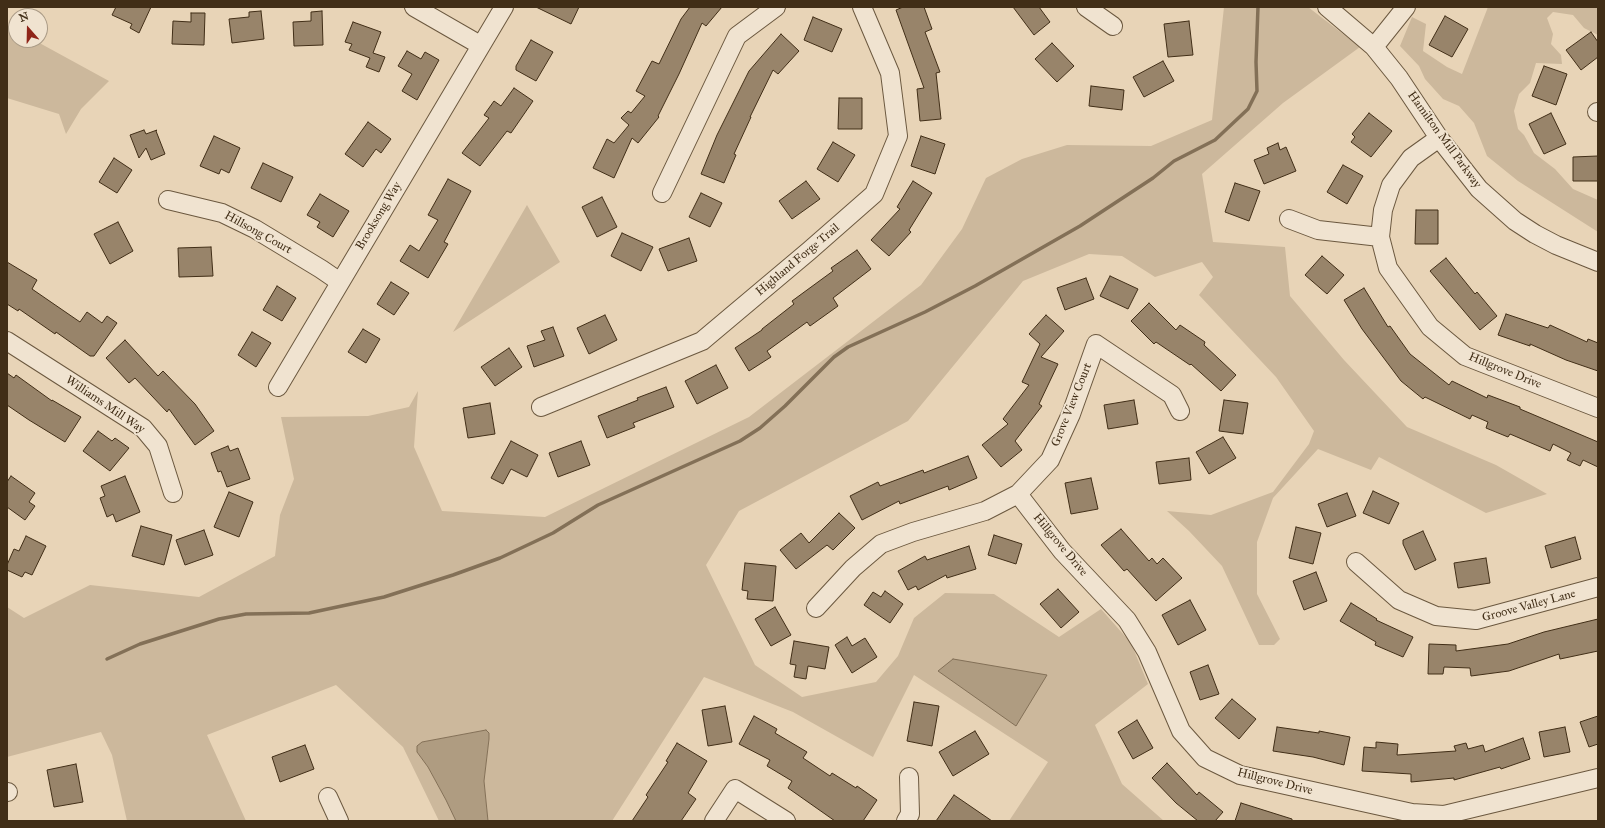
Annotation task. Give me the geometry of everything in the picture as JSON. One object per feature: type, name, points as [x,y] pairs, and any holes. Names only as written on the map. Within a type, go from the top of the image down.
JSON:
[{"type":"street","points":[[414,7],[480,45]]},
{"type":"street","name":"Brooksong Way","points":[[278,387],[480,45],[504,7]]},
{"type":"street","points":[[662,193],[737,36],[776,7]]},
{"type":"street","name":"Highland Forge Trail","points":[[541,407],[702,340],[809,251],[874,194],[898,136],[890,73],[862,7]]},
{"type":"street","points":[[1086,7],[1113,26]]},
{"type":"street","name":"Hamilton Mill Parkway","points":[[1327,7],[1374,47],[1399,78],[1439,138],[1479,189],[1515,221],[1536,234],[1556,245],[1598,262]]},
{"type":"street","points":[[1374,47],[1406,7]]},
{"type":"street","name":"Hillgrove Drive","points":[[1439,138],[1411,158],[1391,185],[1383,210],[1380,238],[1388,268],[1430,327],[1465,356],[1598,408]]},
{"type":"street","name":"Hillsong Court","points":[[168,200],[222,213],[255,229],[340,282]]},
{"type":"street","points":[[1289,218],[1318,230],[1380,238]]},
{"type":"street","name":"Williams Mill Way","points":[[7,341],[143,428],[158,446],[173,493]]},
{"type":"street","name":"Grove View Court","points":[[816,608],[853,568],[881,544],[913,532],[985,511],[1018,494],[1050,460],[1071,414],[1096,344],[1172,395],[1180,411]]},
{"type":"street","name":"Hillgrove Drive","points":[[1018,494],[1062,551],[1128,620],[1147,652],[1181,731],[1205,758],[1240,776],[1412,813],[1444,815],[1598,778]]},
{"type":"street","name":"Groove Valley Lane","points":[[1356,562],[1399,600],[1436,616],[1476,620],[1598,587]]},
{"type":"street","points":[[906,821],[910,814],[909,777]]},
{"type":"street","points":[[714,821],[735,789],[786,821]]},
{"type":"street","points":[[328,797],[339,821]]},
{"type":"shaded area","points":[[1224,7],[1308,7],[1360,47],[1283,103],[1202,174],[1213,242],[1285,247],[1290,296],[1344,360],[1407,427],[1496,465],[1547,494],[1486,513],[1379,457],[1371,470],[1318,449],[1273,498],[1257,542],[1257,594],[1280,639],[1274,645],[1259,645],[1222,566],[1189,531],[1167,511],[1211,515],[1273,492],[1309,444],[1314,431],[1276,377],[1199,295],[1213,277],[1202,262],[1155,277],[1122,256],[1089,254],[1023,281],[908,421],[739,511],[706,565],[755,665],[802,697],[876,682],[898,656],[914,618],[945,593],[994,594],[1059,637],[1101,609],[1131,643],[1148,684],[1095,725],[1122,784],[1164,821],[1009,821],[1048,762],[914,675],[873,757],[793,712],[704,677],[612,821],[488,821],[484,781],[489,739],[489,733],[486,730],[422,742],[417,752],[428,767],[456,821],[439,821],[403,747],[336,685],[207,735],[246,821],[127,821],[112,755],[101,732],[7,757],[7,607],[24,618],[90,585],[199,597],[275,556],[280,515],[294,479],[281,417],[368,416],[409,407],[418,391],[414,447],[442,511],[545,517],[749,417],[921,285],[962,229],[986,178],[1022,159],[1067,145],[1151,146],[1212,120]]},
{"type":"shaded area","points":[[1488,7],[1598,7],[1598,35],[1584,28],[1573,15],[1553,12],[1547,18],[1553,34],[1551,44],[1561,55],[1562,64],[1536,63],[1530,83],[1519,94],[1514,111],[1518,129],[1524,135],[1534,153],[1555,169],[1573,189],[1598,200],[1598,232],[1518,181],[1487,156],[1474,123],[1459,106],[1443,99],[1425,79],[1419,66],[1400,46],[1412,17],[1426,24],[1423,51],[1447,67],[1462,74]]},
{"type":"shaded area","points":[[7,25],[8,48],[48,48],[109,81],[81,109],[66,134],[59,114],[7,98]]},
{"type":"shaded area","points":[[527,205],[560,262],[453,332]]},
{"type":"shaded area","points":[[953,659],[1047,675],[1016,726],[938,671]]},
{"type":"shaded area","points":[[486,730],[489,733],[489,739],[484,781],[488,821],[456,821],[428,767],[417,752],[417,746],[422,742]]},
{"type":"building","points":[[116,7],[151,7],[139,33],[130,28],[132,24],[112,15]]},
{"type":"building","points":[[536,7],[579,7],[571,24]]},
{"type":"building","points":[[690,7],[722,7],[706,26],[702,23],[658,116],[659,117],[638,143],[632,138],[614,178],[593,168],[607,139],[614,143],[629,125],[621,118],[628,111],[631,113],[645,96],[636,91],[652,61],[659,64],[681,19]]},
{"type":"building","points":[[903,7],[924,7],[932,29],[925,32],[940,72],[936,73],[941,119],[920,121],[917,89],[924,88],[896,10]]},
{"type":"building","points":[[1013,7],[1039,7],[1050,22],[1034,35]]},
{"type":"building","points":[[261,11],[264,39],[232,43],[229,19],[249,17],[249,12]]},
{"type":"building","points":[[322,11],[323,45],[294,46],[293,22],[311,21],[311,12]]},
{"type":"building","points":[[191,13],[205,13],[204,45],[172,44],[173,21],[191,22]]},
{"type":"building","points":[[1445,16],[1468,29],[1452,57],[1429,45]]},
{"type":"building","points":[[813,17],[842,29],[832,52],[804,40]]},
{"type":"building","points":[[1189,21],[1193,55],[1168,57],[1164,24]]},
{"type":"building","points":[[353,22],[381,32],[373,53],[385,57],[379,72],[366,67],[370,58],[349,50],[352,44],[345,42]]},
{"type":"building","points":[[1591,32],[1598,42],[1598,57],[1581,70],[1566,50]]},
{"type":"building","points":[[781,34],[799,51],[778,74],[773,70],[750,117],[734,154],[736,155],[724,183],[701,174],[717,135],[749,71]]},
{"type":"building","points":[[531,40],[553,52],[536,81],[516,70],[516,66]]},
{"type":"building","points":[[1052,43],[1074,66],[1057,82],[1035,59]]},
{"type":"building","points":[[407,51],[421,59],[425,52],[439,60],[417,100],[402,91],[412,74],[398,66]]},
{"type":"building","points":[[1163,61],[1174,81],[1144,97],[1133,77]]},
{"type":"building","points":[[1544,66],[1567,74],[1556,105],[1532,96]]},
{"type":"building","points":[[1091,86],[1124,90],[1122,110],[1089,106]]},
{"type":"building","points":[[514,88],[533,101],[511,133],[507,131],[480,166],[462,153],[489,118],[484,115],[494,101],[501,106]]},
{"type":"building","points":[[839,98],[862,98],[862,129],[838,129]]},
{"type":"building","points":[[1369,113],[1392,131],[1371,157],[1351,142],[1355,137],[1352,134]]},
{"type":"building","points":[[1551,113],[1566,144],[1544,154],[1529,124]]},
{"type":"building","points":[[368,122],[391,139],[381,153],[376,149],[363,167],[345,154]]},
{"type":"building","points":[[144,130],[146,134],[157,130],[156,131],[165,154],[151,160],[146,148],[139,158],[130,135]]},
{"type":"building","points":[[214,136],[240,148],[229,173],[221,169],[219,174],[200,166]]},
{"type":"building","points":[[921,136],[945,144],[935,174],[911,166]]},
{"type":"building","points":[[833,142],[855,155],[838,182],[817,169]]},
{"type":"building","points":[[1278,143],[1280,150],[1286,147],[1296,171],[1264,184],[1254,160],[1269,154],[1267,148]]},
{"type":"building","points":[[1598,156],[1598,181],[1573,181],[1573,157]]},
{"type":"building","points":[[114,158],[132,170],[117,193],[99,182]]},
{"type":"building","points":[[263,163],[293,177],[281,202],[251,188]]},
{"type":"building","points":[[1343,165],[1363,176],[1347,204],[1327,192]]},
{"type":"building","points":[[448,179],[471,191],[444,242],[448,244],[428,278],[400,261],[410,245],[419,251],[438,220],[428,215]]},
{"type":"building","points":[[806,181],[820,199],[792,219],[779,201]]},
{"type":"building","points":[[913,181],[932,193],[909,230],[911,232],[889,256],[871,240],[900,209],[897,207]]},
{"type":"building","points":[[1235,183],[1260,191],[1249,221],[1225,212]]},
{"type":"building","points":[[701,193],[722,203],[710,227],[689,217]]},
{"type":"building","points":[[320,194],[349,211],[333,237],[317,227],[320,222],[307,215]]},
{"type":"building","points":[[602,197],[617,227],[597,237],[582,207]]},
{"type":"building","points":[[1416,210],[1438,210],[1438,244],[1415,244]]},
{"type":"building","points":[[118,222],[133,251],[110,264],[94,234]]},
{"type":"building","points":[[622,233],[653,247],[641,271],[611,256]]},
{"type":"building","points":[[689,238],[697,261],[668,271],[659,249]]},
{"type":"building","points":[[211,247],[213,276],[179,277],[178,248]]},
{"type":"building","points":[[857,250],[871,269],[833,298],[838,306],[810,326],[807,322],[767,351],[771,357],[749,371],[735,348],[762,330],[794,304],[792,301],[833,271],[831,268]]},
{"type":"building","points":[[1322,256],[1344,275],[1327,294],[1305,275]]},
{"type":"building","points":[[1446,258],[1475,294],[1477,292],[1497,316],[1480,330],[1430,271]]},
{"type":"building","points":[[7,262],[37,280],[32,289],[80,322],[87,312],[102,323],[107,316],[117,323],[94,356],[90,356],[56,332],[55,334],[19,309],[18,311],[7,304]]},
{"type":"building","points":[[1110,276],[1138,289],[1128,309],[1100,296]]},
{"type":"building","points":[[1086,278],[1094,299],[1065,310],[1057,288]]},
{"type":"building","points":[[391,282],[409,293],[394,315],[377,304]]},
{"type":"building","points":[[277,286],[296,298],[282,321],[263,310]]},
{"type":"building","points":[[1364,288],[1388,327],[1390,326],[1410,354],[1449,385],[1452,381],[1487,398],[1488,395],[1520,407],[1520,409],[1598,442],[1598,467],[1583,460],[1580,466],[1567,460],[1571,453],[1553,444],[1550,451],[1510,434],[1508,437],[1486,428],[1488,422],[1472,415],[1470,419],[1425,397],[1423,399],[1401,381],[1362,329],[1344,300]]},
{"type":"building","points":[[1149,303],[1176,330],[1180,325],[1205,342],[1204,345],[1236,375],[1221,391],[1191,364],[1190,365],[1156,342],[1154,344],[1131,321]]},
{"type":"building","points":[[1506,314],[1548,328],[1550,325],[1587,342],[1588,339],[1598,343],[1598,371],[1566,360],[1530,344],[1530,346],[1498,335]]},
{"type":"building","points":[[605,315],[617,340],[589,354],[577,328]]},
{"type":"building","points":[[1046,315],[1064,331],[1041,357],[1058,364],[1039,404],[1042,406],[1015,441],[1022,450],[1001,467],[982,445],[1008,424],[1003,419],[1029,385],[1022,382],[1040,344],[1029,334]]},
{"type":"building","points":[[553,327],[564,356],[534,367],[527,346],[545,340],[541,331]]},
{"type":"building","points":[[363,329],[380,339],[366,363],[348,352]]},
{"type":"building","points":[[252,332],[271,343],[256,367],[238,355]]},
{"type":"building","points":[[125,340],[158,376],[163,371],[195,404],[214,431],[195,445],[169,409],[167,412],[135,378],[129,383],[106,358]]},
{"type":"building","points":[[509,348],[522,367],[495,386],[481,367]]},
{"type":"building","points":[[716,365],[728,388],[697,404],[685,381]]},
{"type":"building","points":[[7,373],[14,378],[16,375],[52,401],[81,417],[65,442],[7,405]]},
{"type":"building","points":[[666,387],[674,407],[633,423],[635,427],[607,438],[598,416],[638,400],[637,398]]},
{"type":"building","points":[[1134,400],[1138,424],[1108,429],[1104,405]]},
{"type":"building","points":[[1224,400],[1248,403],[1243,434],[1219,431]]},
{"type":"building","points":[[490,403],[495,434],[468,438],[463,408]]},
{"type":"building","points":[[98,431],[112,441],[115,438],[129,448],[110,471],[83,451]]},
{"type":"building","points":[[1223,437],[1236,458],[1209,474],[1196,452]]},
{"type":"building","points":[[511,441],[538,455],[527,477],[511,469],[503,484],[491,478]]},
{"type":"building","points":[[581,441],[590,465],[558,477],[549,453]]},
{"type":"building","points":[[228,446],[230,451],[238,448],[250,479],[227,487],[221,471],[218,472],[211,453]]},
{"type":"building","points":[[968,456],[977,478],[949,490],[948,486],[900,504],[899,501],[862,520],[850,496],[878,482],[880,486],[923,470],[924,473]]},
{"type":"building","points":[[1189,458],[1191,480],[1159,484],[1156,462]]},
{"type":"building","points":[[11,476],[35,493],[29,502],[35,506],[25,520],[7,507],[7,482]]},
{"type":"building","points":[[125,476],[140,512],[116,522],[113,514],[107,517],[100,498],[105,496],[101,486]]},
{"type":"building","points":[[1091,478],[1098,509],[1071,514],[1065,483]]},
{"type":"building","points":[[1373,491],[1399,503],[1389,524],[1363,513]]},
{"type":"building","points":[[229,492],[253,502],[239,537],[214,527]]},
{"type":"building","points":[[1347,493],[1356,516],[1327,527],[1318,504]]},
{"type":"building","points":[[839,513],[855,528],[833,550],[827,545],[796,569],[780,550],[801,533],[809,543]]},
{"type":"building","points":[[141,526],[172,535],[164,565],[132,556]]},
{"type":"building","points":[[1296,527],[1321,533],[1313,564],[1289,558]]},
{"type":"building","points":[[1121,529],[1149,561],[1152,558],[1157,564],[1163,558],[1182,578],[1156,601],[1127,569],[1124,571],[1101,545]]},
{"type":"building","points":[[204,530],[213,555],[185,565],[176,540]]},
{"type":"building","points":[[1423,531],[1436,560],[1415,570],[1403,544],[1403,540]]},
{"type":"building","points":[[994,535],[1022,544],[1016,564],[988,555]]},
{"type":"building","points":[[26,536],[46,546],[32,575],[25,572],[22,577],[7,570],[7,565],[14,549],[19,551]]},
{"type":"building","points":[[1575,537],[1581,559],[1551,568],[1545,546]]},
{"type":"building","points":[[969,546],[976,569],[947,578],[946,575],[918,590],[916,586],[908,590],[898,571],[925,556],[927,560]]},
{"type":"building","points":[[1486,558],[1490,583],[1458,588],[1454,563]]},
{"type":"building","points":[[745,563],[776,566],[773,601],[747,599],[748,591],[742,590]]},
{"type":"building","points":[[1316,572],[1327,601],[1304,610],[1293,581]]},
{"type":"building","points":[[1058,589],[1079,612],[1061,628],[1040,604]]},
{"type":"building","points":[[885,591],[903,604],[890,623],[864,605],[873,592],[881,597]]},
{"type":"building","points":[[1190,600],[1206,630],[1178,645],[1162,615]]},
{"type":"building","points":[[1351,603],[1377,619],[1376,620],[1413,637],[1403,657],[1375,645],[1376,642],[1340,621]]},
{"type":"building","points":[[775,607],[791,635],[771,646],[755,619]]},
{"type":"building","points":[[1598,619],[1598,651],[1560,659],[1559,654],[1509,671],[1471,676],[1470,668],[1444,667],[1443,674],[1428,674],[1429,644],[1456,645],[1456,651],[1508,644],[1544,632]]},
{"type":"building","points":[[847,637],[852,646],[865,638],[877,657],[852,673],[835,645]]},
{"type":"building","points":[[794,641],[829,647],[825,669],[808,666],[806,679],[794,677],[796,665],[790,664]]},
{"type":"building","points":[[1208,665],[1219,694],[1200,700],[1190,672]]},
{"type":"building","points":[[1232,699],[1256,719],[1239,739],[1215,718]]},
{"type":"building","points":[[914,702],[939,706],[932,746],[907,741]]},
{"type":"building","points":[[725,706],[732,742],[708,746],[702,710]]},
{"type":"building","points":[[754,716],[777,729],[775,733],[807,752],[803,758],[830,776],[832,773],[856,788],[857,786],[877,800],[863,821],[835,821],[788,788],[792,781],[767,766],[770,760],[739,744]]},
{"type":"building","points":[[1598,716],[1598,744],[1589,747],[1580,722]]},
{"type":"building","points":[[1137,720],[1153,748],[1133,759],[1118,732]]},
{"type":"building","points":[[1277,727],[1319,733],[1319,731],[1350,737],[1344,765],[1313,757],[1273,751]]},
{"type":"building","points":[[1565,727],[1570,752],[1544,757],[1539,732]]},
{"type":"building","points":[[975,731],[989,754],[953,776],[939,752]]},
{"type":"building","points":[[1523,738],[1530,759],[1501,769],[1500,767],[1454,780],[1454,778],[1411,782],[1411,774],[1362,771],[1364,747],[1376,748],[1376,742],[1398,744],[1397,755],[1456,751],[1454,746],[1466,743],[1468,749],[1483,745],[1485,752]]},
{"type":"building","points":[[677,743],[707,761],[688,793],[696,799],[681,821],[632,821],[648,797],[646,795],[668,762],[666,761]]},
{"type":"building","points":[[305,745],[314,769],[280,782],[272,757]]},
{"type":"building","points":[[1167,763],[1197,795],[1199,792],[1223,812],[1215,821],[1198,821],[1176,803],[1152,778]]},
{"type":"building","points":[[76,764],[83,802],[54,807],[47,770]]},
{"type":"building","points":[[954,795],[992,821],[936,821]]},
{"type":"building","points":[[1241,803],[1292,819],[1292,821],[1235,821]]},
{"type":"waterway","points":[[107,659],[140,644],[219,619],[246,614],[309,613],[384,597],[453,575],[500,558],[553,533],[598,505],[740,441],[760,428],[785,406],[834,357],[848,347],[925,312],[975,286],[1080,226],[1153,178],[1174,161],[1215,140],[1248,109],[1257,91],[1256,62],[1258,7]]}]
